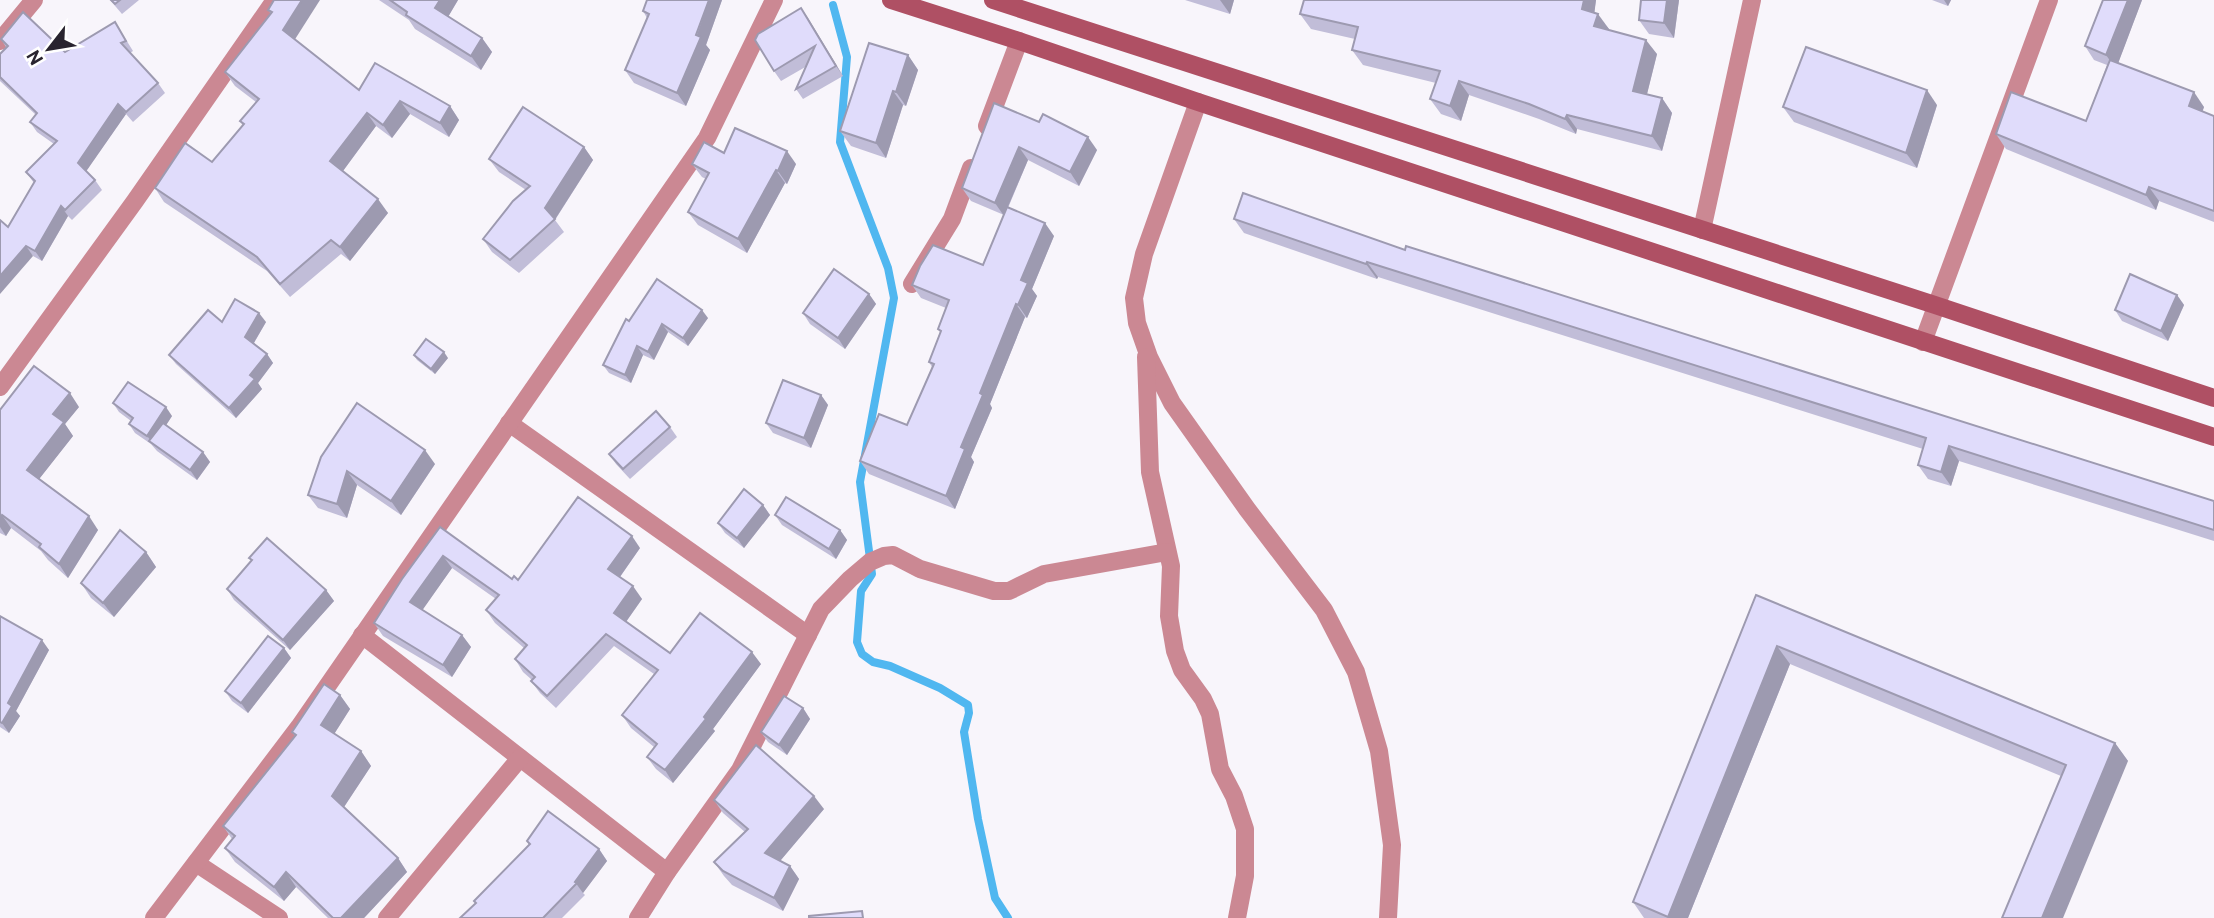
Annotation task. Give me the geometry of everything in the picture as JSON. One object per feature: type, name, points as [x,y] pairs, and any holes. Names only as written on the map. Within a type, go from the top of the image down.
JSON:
[{"type":"main road","points":[[891,0],[1019,40],[1198,102],[2214,437]]},
{"type":"main road","points":[[993,0],[1936,305],[2214,398]]},
{"type":"street","points":[[0,41],[34,0]]},
{"type":"street","points":[[0,387],[135,201],[275,0]]},
{"type":"street","points":[[154,918],[299,727],[707,138],[774,0]]},
{"type":"street","points":[[1702,230],[1752,0]]},
{"type":"street","points":[[1923,342],[2049,0]]},
{"type":"street","points":[[912,284],[952,219],[1019,40]]},
{"type":"street","points":[[1198,102],[1144,254],[1134,298],[1137,323],[1172,403],[1247,509],[1324,610],[1356,672],[1379,751],[1392,845],[1388,918]]},
{"type":"street","points":[[1145,346],[1150,472],[1171,566],[1169,616],[1175,651],[1182,670],[1203,699],[1210,714],[1220,769],[1234,796],[1245,829],[1245,876],[1237,918]]},
{"type":"street","points":[[509,423],[808,635]]},
{"type":"street","points":[[638,918],[667,872],[740,771],[821,609],[870,562],[893,555],[920,569],[994,591],[1009,591],[1044,574],[1167,551]]},
{"type":"street","points":[[362,635],[667,872]]},
{"type":"street","points":[[387,918],[520,758]]},
{"type":"street","points":[[196,863],[279,918]]},
{"type":"building","points":[[274,0],[302,0],[283,30],[359,90],[375,63],[450,106],[440,123],[400,101],[383,125],[367,113],[330,161],[378,199],[340,247],[331,240],[280,284],[257,257],[155,188],[185,143],[212,162],[244,124],[240,121],[259,99],[225,72],[272,12],[268,10]]},
{"type":"building","points":[[390,0],[440,0],[435,8],[482,38],[471,56],[406,15],[407,12]]},
{"type":"building","points":[[647,0],[709,0],[696,35],[701,37],[677,93],[625,70],[649,14],[643,11]]},
{"type":"building","points":[[1304,0],[1584,0],[1582,9],[1598,14],[1594,26],[1646,40],[1633,91],[1662,98],[1652,136],[1567,115],[1565,119],[1459,81],[1450,106],[1430,99],[1440,71],[1352,50],[1358,27],[1300,14]]},
{"type":"building","points":[[1641,0],[1667,0],[1664,23],[1639,20]]},
{"type":"building","points":[[2103,0],[2128,0],[2106,55],[2085,46]]},
{"type":"building","points":[[801,8],[836,66],[796,89],[815,46],[774,71],[755,40],[758,34]]},
{"type":"building","points":[[23,12],[65,52],[115,22],[126,41],[121,43],[158,83],[126,112],[118,104],[78,163],[95,180],[65,210],[61,206],[35,251],[26,246],[0,276],[0,220],[8,227],[35,181],[26,172],[57,141],[30,122],[37,113],[0,77],[0,54],[8,46],[1,39]]},
{"type":"building","points":[[869,43],[908,55],[876,143],[840,131]]},
{"type":"building","points":[[1806,47],[1927,90],[1906,153],[1783,107]]},
{"type":"building","points":[[2110,60],[2194,92],[2189,106],[2214,116],[2214,211],[2149,187],[2146,195],[1996,134],[2011,92],[2086,121]]},
{"type":"building","points":[[994,103],[1039,122],[1043,114],[1088,137],[1070,172],[1019,147],[995,203],[962,188]]},
{"type":"building","points":[[523,107],[584,147],[545,208],[555,219],[510,260],[483,239],[513,201],[530,186],[489,159]]},
{"type":"building","points":[[735,128],[787,151],[738,239],[688,212],[709,173],[692,164],[704,142],[724,153]]},
{"type":"building","points":[[1243,193],[1405,250],[1406,246],[2214,501],[2214,530],[1949,446],[1941,472],[1918,465],[1926,438],[1367,262],[1366,264],[1234,219]]},
{"type":"building","points":[[1007,207],[1045,223],[1021,280],[1028,283],[1018,305],[1016,304],[980,393],[983,395],[961,447],[965,449],[946,496],[860,461],[879,414],[907,425],[934,364],[929,362],[949,300],[912,285],[920,266],[933,245],[983,265]]},
{"type":"building","points":[[834,269],[869,294],[838,338],[803,313]]},
{"type":"building","points":[[2130,274],[2177,295],[2161,331],[2115,310]]},
{"type":"building","points":[[657,279],[702,310],[683,338],[662,324],[648,352],[637,346],[625,375],[603,365],[626,319],[629,321]]},
{"type":"building","points":[[235,299],[259,313],[245,337],[267,354],[250,375],[255,379],[229,408],[169,355],[208,310],[222,322]]},
{"type":"building","points":[[426,339],[444,352],[431,369],[414,355]]},
{"type":"building","points":[[34,366],[70,393],[53,414],[64,422],[27,470],[89,516],[59,564],[39,547],[41,544],[2,515],[0,518],[0,410]]},
{"type":"building","points":[[783,380],[821,395],[804,438],[766,423]]},
{"type":"building","points":[[128,382],[166,407],[147,436],[129,424],[133,418],[113,403]]},
{"type":"building","points":[[357,403],[425,450],[391,501],[347,471],[337,504],[308,495],[321,457]]},
{"type":"building","points":[[656,411],[670,427],[623,469],[609,454]]},
{"type":"building","points":[[163,423],[203,452],[190,470],[149,441]]},
{"type":"building","points":[[744,489],[763,505],[737,538],[718,523]]},
{"type":"building","points":[[578,497],[632,536],[608,569],[633,586],[614,613],[670,653],[700,613],[752,652],[704,717],[706,719],[665,770],[647,757],[657,744],[622,715],[658,670],[606,634],[547,696],[531,681],[535,677],[515,659],[527,645],[486,610],[499,595],[443,556],[410,602],[462,635],[443,665],[374,623],[440,527],[512,579],[514,576],[518,580]]},
{"type":"building","points":[[786,497],[840,530],[829,549],[775,515]]},
{"type":"building","points":[[120,530],[146,552],[103,603],[81,583]]},
{"type":"building","points":[[267,538],[326,590],[283,640],[227,589]]},
{"type":"building","points":[[1756,595],[2115,743],[2042,918],[2002,918],[2066,765],[1777,646],[1668,917],[1633,902]]},
{"type":"building","points":[[0,616],[42,640],[8,703],[12,706],[2,723],[0,722]]},
{"type":"building","points":[[268,636],[284,648],[241,703],[225,691]]},
{"type":"building","points":[[324,684],[340,695],[321,725],[361,751],[332,796],[398,858],[341,918],[333,918],[286,872],[274,887],[225,848],[235,836],[223,826],[296,735],[292,732]]},
{"type":"building","points":[[784,696],[803,708],[779,745],[761,732]]},
{"type":"building","points":[[756,745],[814,796],[765,853],[790,866],[774,898],[723,871],[714,862],[748,829],[714,800]]},
{"type":"building","points":[[548,811],[599,849],[575,882],[577,883],[543,918],[460,918],[530,844],[527,841]]},
{"type":"building","points":[[862,911],[863,918],[809,918],[809,916]]},
{"type":"waterway","points":[[833,5],[847,57],[840,142],[888,268],[894,298],[860,482],[872,574],[861,591],[857,642],[862,654],[873,662],[890,666],[940,688],[968,705],[969,713],[964,732],[978,819],[995,898],[1008,918]]}]
